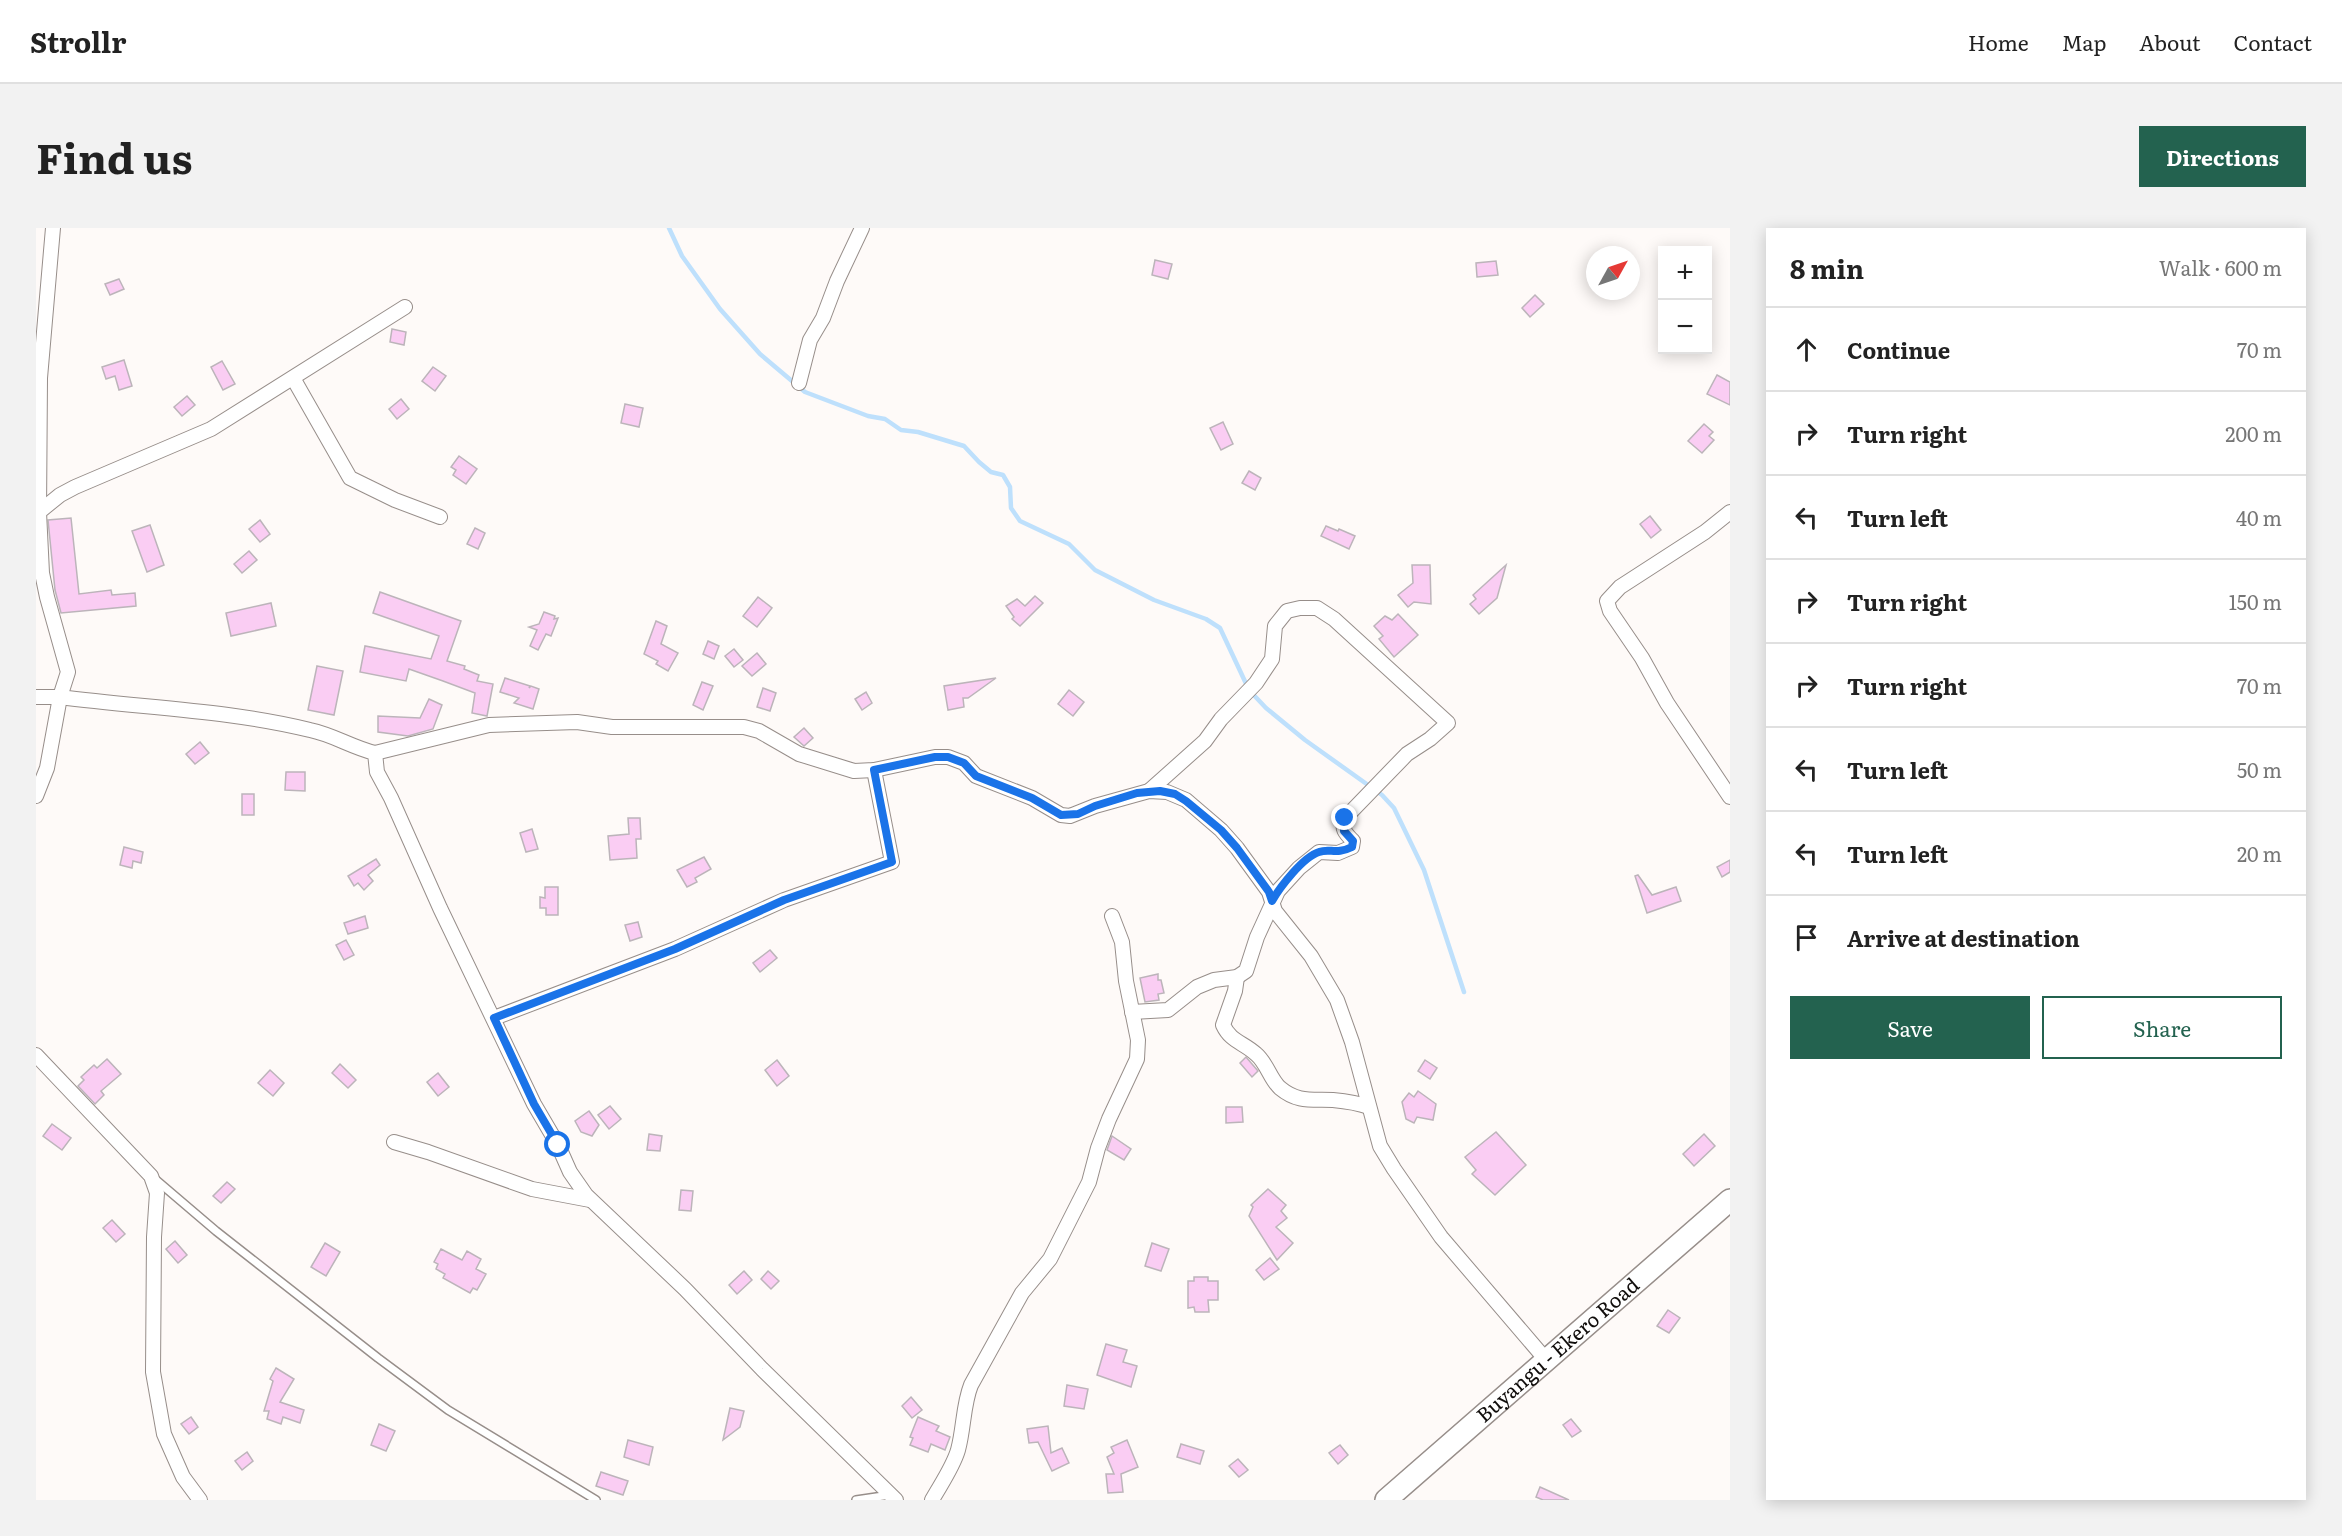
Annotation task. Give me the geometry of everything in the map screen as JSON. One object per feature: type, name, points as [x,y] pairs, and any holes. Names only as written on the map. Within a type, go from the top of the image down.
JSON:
[{"type":"main road","name":"Buyangu - Ekero Road","points":[[1386,1500],[1730,1200]]},
{"type":"street","points":[[36,796],[47,768],[60,697],[68,672],[42,573],[39,512],[40,378],[53,228]]},
{"type":"street","points":[[800,383],[810,340],[824,318],[837,280],[862,228]]},
{"type":"street","points":[[39,512],[60,495],[75,487],[211,429],[405,307]]},
{"type":"street","points":[[293,378],[350,478],[394,500],[440,517]]},
{"type":"street","points":[[1730,512],[1705,532],[1620,587],[1607,601],[1610,611],[1642,657],[1667,703],[1730,797]]},
{"type":"street","points":[[1132,1012],[1168,1010],[1197,987],[1214,980],[1237,977],[1246,970],[1272,901],[1288,879],[1309,858],[1319,852],[1338,853],[1352,847],[1353,841],[1344,831],[1345,818],[1407,754],[1430,739],[1448,723],[1334,620],[1317,608],[1300,608],[1287,611],[1275,626],[1272,659],[1256,683],[1221,719],[1204,741],[1149,791]]},
{"type":"street","points":[[36,697],[60,697],[248,718],[332,736],[352,747],[375,753],[489,725],[577,722],[612,726],[744,727],[759,730],[799,754],[854,771],[874,770],[935,757],[948,757],[964,763],[976,776],[1032,798],[1061,815],[1070,816],[1095,806],[1149,791],[1167,792],[1181,797],[1221,830],[1237,848],[1269,892],[1275,910],[1311,956],[1337,1000],[1352,1042],[1380,1146],[1441,1237],[1547,1361]]},
{"type":"street","points":[[375,753],[377,772],[440,908],[534,1104],[558,1145],[570,1172],[590,1200],[685,1289],[762,1369],[893,1497]]},
{"type":"street","points":[[494,1018],[675,949],[784,900],[892,862],[874,770]]},
{"type":"street","points":[[932,1500],[957,1452],[971,1385],[1022,1293],[1050,1259],[1089,1182],[1108,1119],[1137,1059],[1138,1040],[1126,981],[1122,942],[1112,916]]},
{"type":"street","points":[[1237,977],[1235,991],[1223,1025],[1228,1035],[1247,1045],[1260,1058],[1277,1085],[1290,1096],[1316,1101],[1332,1100],[1369,1107]]},
{"type":"street","points":[[36,1055],[151,1176],[157,1192],[154,1237],[153,1372],[164,1434],[183,1477],[200,1500]]},
{"type":"street","points":[[394,1142],[532,1189],[590,1200]]},
{"type":"lane","points":[[151,1176],[216,1231],[448,1410],[596,1500]]},
{"type":"lane","points":[[856,1500],[893,1497]]},
{"type":"building","points":[[1155,260],[1172,264],[1168,279],[1152,275]]},
{"type":"building","points":[[1496,261],[1498,275],[1477,277],[1476,263]]},
{"type":"building","points":[[119,279],[124,289],[110,295],[105,284]]},
{"type":"building","points":[[1535,295],[1544,304],[1530,317],[1522,308]]},
{"type":"building","points":[[392,329],[406,332],[404,345],[390,342]]},
{"type":"building","points":[[124,360],[132,386],[119,390],[115,376],[106,379],[102,367]]},
{"type":"building","points":[[222,361],[235,384],[223,390],[211,367]]},
{"type":"building","points":[[433,367],[446,376],[435,391],[422,381]]},
{"type":"building","points":[[1717,375],[1730,382],[1730,405],[1707,394]]},
{"type":"building","points":[[187,396],[195,405],[182,416],[174,407]]},
{"type":"building","points":[[401,399],[409,409],[397,419],[389,409]]},
{"type":"building","points":[[625,404],[643,408],[639,427],[621,423]]},
{"type":"building","points":[[1223,422],[1233,444],[1221,450],[1210,428]]},
{"type":"building","points":[[1704,424],[1713,432],[1709,436],[1714,440],[1702,453],[1688,441]]},
{"type":"building","points":[[459,456],[477,469],[466,484],[453,475],[456,470],[451,467]]},
{"type":"building","points":[[1249,471],[1261,478],[1255,490],[1242,483]]},
{"type":"building","points":[[1650,516],[1661,530],[1651,538],[1640,524]]},
{"type":"building","points":[[71,518],[79,594],[111,590],[112,595],[135,593],[136,606],[61,613],[55,590],[48,520]]},
{"type":"building","points":[[260,520],[270,534],[260,542],[249,529]]},
{"type":"building","points":[[150,525],[164,565],[147,572],[132,531]]},
{"type":"building","points":[[1326,526],[1355,536],[1349,549],[1321,536]]},
{"type":"building","points":[[475,528],[485,533],[478,549],[467,544]]},
{"type":"building","points":[[249,551],[257,560],[242,573],[234,564]]},
{"type":"building","points":[[1412,565],[1430,565],[1431,604],[1414,602],[1408,607],[1398,595],[1413,583]]},
{"type":"building","points":[[1506,565],[1497,598],[1479,614],[1470,604],[1476,599],[1473,595]]},
{"type":"building","points":[[380,592],[461,621],[447,661],[465,666],[464,669],[479,675],[477,681],[493,684],[487,716],[472,713],[475,693],[409,669],[406,681],[360,672],[365,646],[431,659],[439,636],[373,613]]},
{"type":"building","points":[[1035,596],[1043,603],[1020,626],[1012,619],[1014,617],[1006,606],[1017,599],[1025,606]]},
{"type":"building","points":[[758,597],[772,608],[757,627],[743,616]]},
{"type":"building","points":[[271,603],[276,626],[231,636],[226,613]]},
{"type":"building","points":[[544,612],[555,616],[554,619],[558,618],[551,636],[546,634],[538,650],[530,646],[537,630],[529,627],[539,624]]},
{"type":"building","points":[[1398,614],[1418,635],[1394,657],[1379,639],[1383,636],[1374,626],[1385,616],[1392,620]]},
{"type":"building","points":[[656,621],[667,626],[661,644],[678,653],[668,671],[656,664],[658,661],[644,654]]},
{"type":"building","points":[[708,641],[719,646],[714,659],[703,654]]},
{"type":"building","points":[[734,649],[743,660],[734,667],[725,656]]},
{"type":"building","points":[[757,653],[766,664],[752,676],[742,666]]},
{"type":"building","points":[[317,666],[343,671],[334,715],[308,710]]},
{"type":"building","points":[[505,678],[530,686],[529,688],[531,686],[539,689],[533,709],[514,703],[519,698],[500,692]]},
{"type":"building","points":[[996,678],[968,698],[963,698],[964,707],[948,710],[944,686]]},
{"type":"building","points":[[702,682],[713,686],[703,710],[693,705]]},
{"type":"building","points":[[763,688],[776,693],[770,711],[757,707]]},
{"type":"building","points":[[1069,690],[1084,702],[1073,716],[1058,704]]},
{"type":"building","points":[[866,692],[872,703],[862,710],[855,699]]},
{"type":"building","points":[[429,699],[442,705],[433,729],[408,736],[378,732],[378,716],[420,718]]},
{"type":"building","points":[[804,728],[813,738],[804,746],[794,737]]},
{"type":"building","points":[[200,742],[209,753],[195,764],[186,754]]},
{"type":"building","points":[[286,772],[305,772],[305,791],[285,790]]},
{"type":"building","points":[[242,794],[254,794],[254,815],[242,815]]},
{"type":"building","points":[[628,818],[640,818],[641,839],[636,839],[637,858],[610,860],[608,836],[629,834]]},
{"type":"building","points":[[532,829],[538,849],[526,852],[520,833]]},
{"type":"building","points":[[124,847],[143,852],[141,863],[133,861],[132,868],[120,865]]},
{"type":"building","points":[[704,857],[711,869],[695,878],[697,882],[687,887],[677,870]]},
{"type":"building","points":[[376,859],[380,865],[368,875],[373,881],[364,890],[358,883],[354,886],[348,876]]},
{"type":"building","points":[[1730,860],[1730,872],[1722,877],[1717,867]]},
{"type":"building","points":[[1638,875],[1652,895],[1676,887],[1681,901],[1647,913],[1635,876]]},
{"type":"building","points":[[545,887],[558,887],[558,915],[546,915],[546,908],[540,908],[540,897],[545,898]]},
{"type":"building","points":[[365,916],[368,928],[348,934],[344,923]]},
{"type":"building","points":[[638,922],[642,937],[630,941],[625,925]]},
{"type":"building","points":[[346,940],[354,955],[344,960],[336,945]]},
{"type":"building","points":[[770,950],[777,958],[760,972],[753,963]]},
{"type":"building","points":[[1158,974],[1158,980],[1161,980],[1164,993],[1158,994],[1159,1000],[1145,1002],[1140,978]]},
{"type":"building","points":[[1246,1057],[1258,1071],[1252,1077],[1240,1063]]},
{"type":"building","points":[[107,1059],[121,1074],[101,1091],[104,1095],[95,1104],[78,1086],[84,1080],[81,1077],[94,1065],[97,1068]]},
{"type":"building","points":[[777,1060],[789,1076],[777,1086],[765,1070]]},
{"type":"building","points":[[1425,1060],[1437,1068],[1430,1079],[1418,1071]]},
{"type":"building","points":[[340,1064],[356,1080],[348,1088],[332,1073]]},
{"type":"building","points":[[270,1070],[284,1083],[273,1096],[258,1083]]},
{"type":"building","points":[[438,1073],[449,1087],[438,1096],[427,1082]]},
{"type":"building","points":[[1418,1091],[1436,1104],[1433,1120],[1417,1117],[1414,1123],[1406,1119],[1402,1102],[1409,1093],[1414,1097]]},
{"type":"building","points":[[610,1106],[621,1119],[609,1129],[598,1115]]},
{"type":"building","points":[[1226,1107],[1242,1107],[1243,1122],[1226,1123]]},
{"type":"building","points":[[589,1111],[599,1125],[592,1136],[581,1132],[575,1121]]},
{"type":"building","points":[[52,1124],[71,1138],[62,1150],[43,1136]]},
{"type":"building","points":[[1496,1132],[1526,1165],[1495,1195],[1472,1174],[1476,1170],[1465,1157]]},
{"type":"building","points":[[649,1134],[662,1136],[660,1151],[647,1150]]},
{"type":"building","points":[[1704,1134],[1715,1146],[1694,1166],[1683,1154]]},
{"type":"building","points":[[1112,1136],[1131,1149],[1124,1160],[1107,1150]]},
{"type":"building","points":[[227,1182],[235,1189],[221,1203],[213,1196]]},
{"type":"building","points":[[1268,1189],[1286,1205],[1281,1211],[1287,1218],[1276,1227],[1293,1243],[1277,1260],[1249,1216],[1253,1207],[1251,1205]]},
{"type":"building","points":[[681,1190],[693,1191],[691,1211],[679,1210]]},
{"type":"building","points":[[112,1220],[125,1234],[116,1242],[103,1228]]},
{"type":"building","points":[[175,1241],[187,1255],[178,1263],[166,1249]]},
{"type":"building","points":[[325,1243],[340,1252],[326,1276],[311,1267]]},
{"type":"building","points":[[1152,1243],[1169,1249],[1161,1271],[1145,1266]]},
{"type":"building","points":[[441,1249],[462,1260],[467,1251],[481,1259],[476,1269],[486,1274],[477,1290],[473,1288],[470,1293],[443,1278],[445,1274],[436,1269],[438,1264],[434,1262]]},
{"type":"building","points":[[1270,1258],[1279,1269],[1264,1280],[1256,1270]]},
{"type":"building","points":[[744,1271],[752,1280],[737,1294],[729,1285]]},
{"type":"building","points":[[768,1271],[779,1281],[771,1289],[761,1279]]},
{"type":"building","points":[[1194,1277],[1208,1277],[1208,1281],[1218,1281],[1218,1300],[1208,1300],[1209,1312],[1195,1312],[1194,1307],[1188,1308],[1188,1281],[1194,1281]]},
{"type":"building","points":[[1668,1310],[1680,1318],[1669,1333],[1657,1326]]},
{"type":"building","points":[[1106,1344],[1127,1350],[1123,1362],[1137,1366],[1131,1387],[1097,1375]]},
{"type":"building","points":[[276,1368],[294,1379],[280,1402],[304,1410],[300,1423],[283,1417],[281,1424],[267,1419],[269,1411],[264,1411],[273,1381],[270,1379]]},
{"type":"building","points":[[1067,1385],[1088,1389],[1084,1409],[1064,1406]]},
{"type":"building","points":[[911,1397],[922,1410],[912,1418],[902,1406]]},
{"type":"building","points":[[730,1408],[744,1411],[740,1427],[723,1440]]},
{"type":"building","points":[[191,1417],[198,1427],[189,1434],[181,1424]]},
{"type":"building","points":[[918,1417],[939,1426],[936,1431],[950,1437],[945,1450],[931,1444],[928,1452],[910,1445],[913,1438],[910,1437]]},
{"type":"building","points":[[1571,1419],[1581,1431],[1572,1437],[1563,1425]]},
{"type":"building","points":[[379,1424],[395,1431],[386,1451],[371,1445]]},
{"type":"building","points":[[1048,1426],[1051,1453],[1062,1448],[1069,1463],[1052,1471],[1038,1442],[1029,1443],[1027,1429]]},
{"type":"building","points":[[628,1440],[653,1447],[649,1465],[624,1457]]},
{"type":"building","points":[[1127,1440],[1138,1467],[1121,1474],[1123,1492],[1108,1493],[1106,1474],[1114,1474],[1107,1457],[1114,1453],[1111,1447]]},
{"type":"building","points":[[1181,1444],[1204,1451],[1200,1464],[1177,1457]]},
{"type":"building","points":[[1340,1445],[1348,1455],[1338,1464],[1329,1453]]},
{"type":"building","points":[[247,1452],[253,1461],[242,1470],[235,1461]]},
{"type":"building","points":[[1238,1459],[1248,1470],[1239,1477],[1229,1466]]},
{"type":"building","points":[[601,1472],[628,1481],[623,1495],[596,1486]]},
{"type":"building","points":[[1540,1487],[1569,1500],[1543,1500],[1536,1497]]},
{"type":"waterway","points":[[669,228],[682,256],[720,309],[760,354],[805,392],[868,416],[885,419],[901,430],[918,432],[964,446],[991,472],[1003,475],[1010,487],[1011,508],[1020,521],[1069,544],[1095,570],[1154,600],[1206,619],[1220,628],[1249,690],[1266,708],[1305,740],[1382,795],[1394,808],[1424,870],[1464,992]]},
{"type":"route","points":[[558,1145],[534,1104],[494,1018],[675,949],[784,900],[892,862],[874,770],[935,757],[948,757],[964,763],[976,776],[1032,798],[1061,815],[1070,816],[1137,793],[1160,791],[1175,794],[1221,830],[1269,892],[1272,901],[1288,879],[1309,858],[1319,852],[1338,853],[1352,847],[1353,841],[1344,831],[1345,818]]}]
